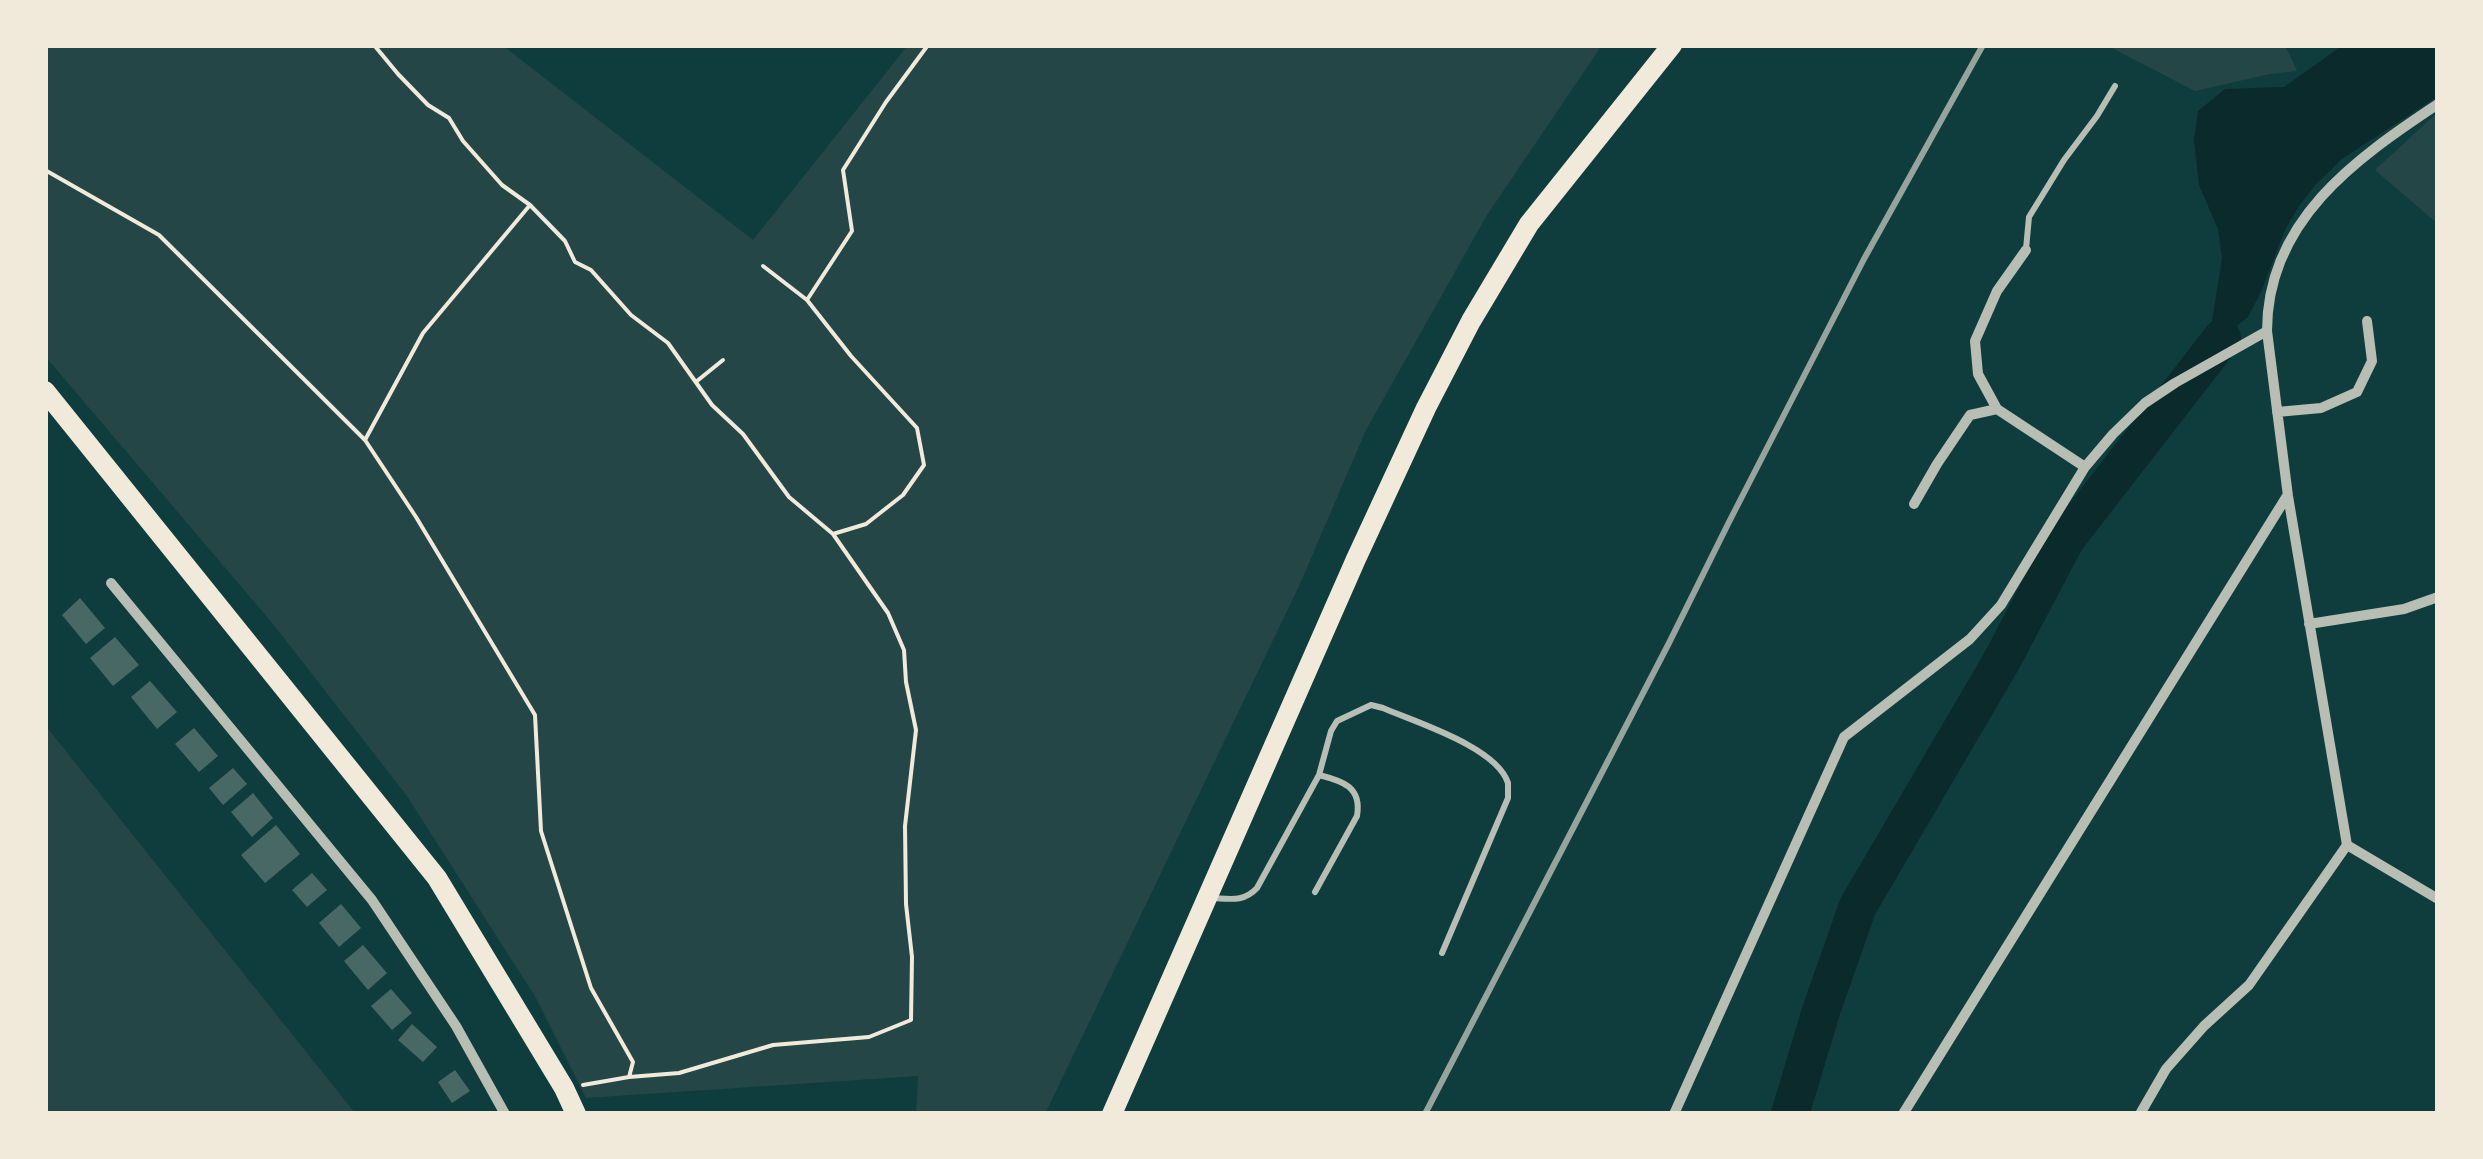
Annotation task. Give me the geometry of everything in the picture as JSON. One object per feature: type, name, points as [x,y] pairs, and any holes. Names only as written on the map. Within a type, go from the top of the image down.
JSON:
[{"type":"main road","points":[[1112,1114],[1356,559],[1471,321],[1529,224],[1672,45]]},
{"type":"main road","points":[[45,392],[438,878],[576,1114]]},
{"type":"street","points":[[2140,1114],[2166,1069],[2204,1026],[2249,985],[2347,845],[2288,496],[2267,307],[2274,275],[2314,203],[2339,178],[2438,104]]},
{"type":"street","points":[[2026,250],[1997,291],[1975,341],[1978,374],[1997,409],[2085,467]]},
{"type":"street","points":[[2277,412],[2322,408],[2357,392],[2372,362],[2367,321]]},
{"type":"street","points":[[1674,1114],[1844,737],[1970,639],[2001,605],[2085,467],[2144,403],[2267,331]]},
{"type":"street","points":[[1914,504],[1970,415],[1997,409]]},
{"type":"street","points":[[1902,1114],[2288,496]]},
{"type":"street","points":[[112,583],[372,900],[456,1026],[505,1114]]},
{"type":"street","points":[[2308,624],[2404,609],[2438,597]]},
{"type":"street","points":[[2347,845],[2438,900]]},
{"type":"lane","points":[[2026,250],[2029,218],[2115,86]]},
{"type":"lane","points":[[1208,898],[1241,899],[1257,888],[1319,774],[1337,721],[1372,705],[1477,748],[1500,770],[1508,784],[1508,798],[1442,953]]},
{"type":"lane","points":[[1315,892],[1357,816],[1359,803],[1356,794],[1341,781],[1319,774]]},
{"type":"path","points":[[374,45],[428,105],[449,118],[462,141],[502,185],[530,205],[565,241],[574,262],[591,270],[631,315],[668,342],[712,405],[743,434],[788,498],[833,534],[888,613],[904,650],[916,730],[905,826],[911,1020],[869,1037],[774,1045],[679,1073],[564,1088]]},
{"type":"path","points":[[807,300],[852,231],[843,170],[928,45]]},
{"type":"path","points":[[45,170],[159,235],[365,440],[416,517],[534,715],[541,831],[591,988],[633,1062],[629,1077]]},
{"type":"path","points":[[365,440],[423,333],[530,205]]},
{"type":"path","points":[[763,266],[807,300],[851,356],[917,428],[924,464],[903,496],[866,524],[833,534]]},
{"type":"path","points":[[697,382],[723,360]]},
{"type":"shaded area","points":[[45,45],[502,45],[753,240],[908,45],[1602,45],[1487,215],[1366,430],[1300,584],[1045,1114],[916,1114],[918,1076],[586,1098],[536,998],[407,796],[273,624],[45,356]]},
{"type":"shaded area","points":[[2106,45],[2285,45],[2297,71],[2195,91]]},
{"type":"shaded area","points":[[2343,45],[2438,45],[2438,96],[2342,159],[2317,183],[2285,230],[2248,317],[2222,338],[2210,334],[2222,258],[2218,229],[2199,185],[2194,140],[2198,111],[2225,89],[2284,87]]},
{"type":"shaded area","points":[[2438,112],[2438,224],[2375,170]]},
{"type":"shaded area","points":[[45,725],[355,1113],[45,1114]]},
{"type":"building","points":[[80,598],[105,628],[86,644],[62,615]]},
{"type":"building","points":[[115,637],[139,665],[113,686],[90,658]]},
{"type":"building","points":[[150,681],[177,712],[157,729],[131,697]]},
{"type":"building","points":[[194,728],[218,756],[199,772],[175,744]]},
{"type":"building","points":[[233,768],[247,784],[223,805],[209,788]]},
{"type":"building","points":[[253,793],[273,818],[252,837],[231,812]]},
{"type":"building","points":[[276,825],[300,854],[265,883],[241,855]]},
{"type":"building","points":[[312,873],[327,890],[307,907],[292,890]]},
{"type":"building","points":[[341,904],[361,928],[339,947],[319,923]]},
{"type":"building","points":[[363,945],[387,973],[368,990],[344,961]]},
{"type":"building","points":[[391,989],[412,1013],[392,1030],[371,1006]]},
{"type":"building","points":[[412,1024],[437,1047],[423,1062],[398,1040]]},
{"type":"building","points":[[455,1070],[470,1091],[452,1103],[438,1082]]},
{"type":"waterway","points":[[1790,1114],[1858,906],[2001,662],[2066,539],[2222,338]]},
{"type":"railway","points":[[1425,1114],[1864,259],[1983,45]]}]
